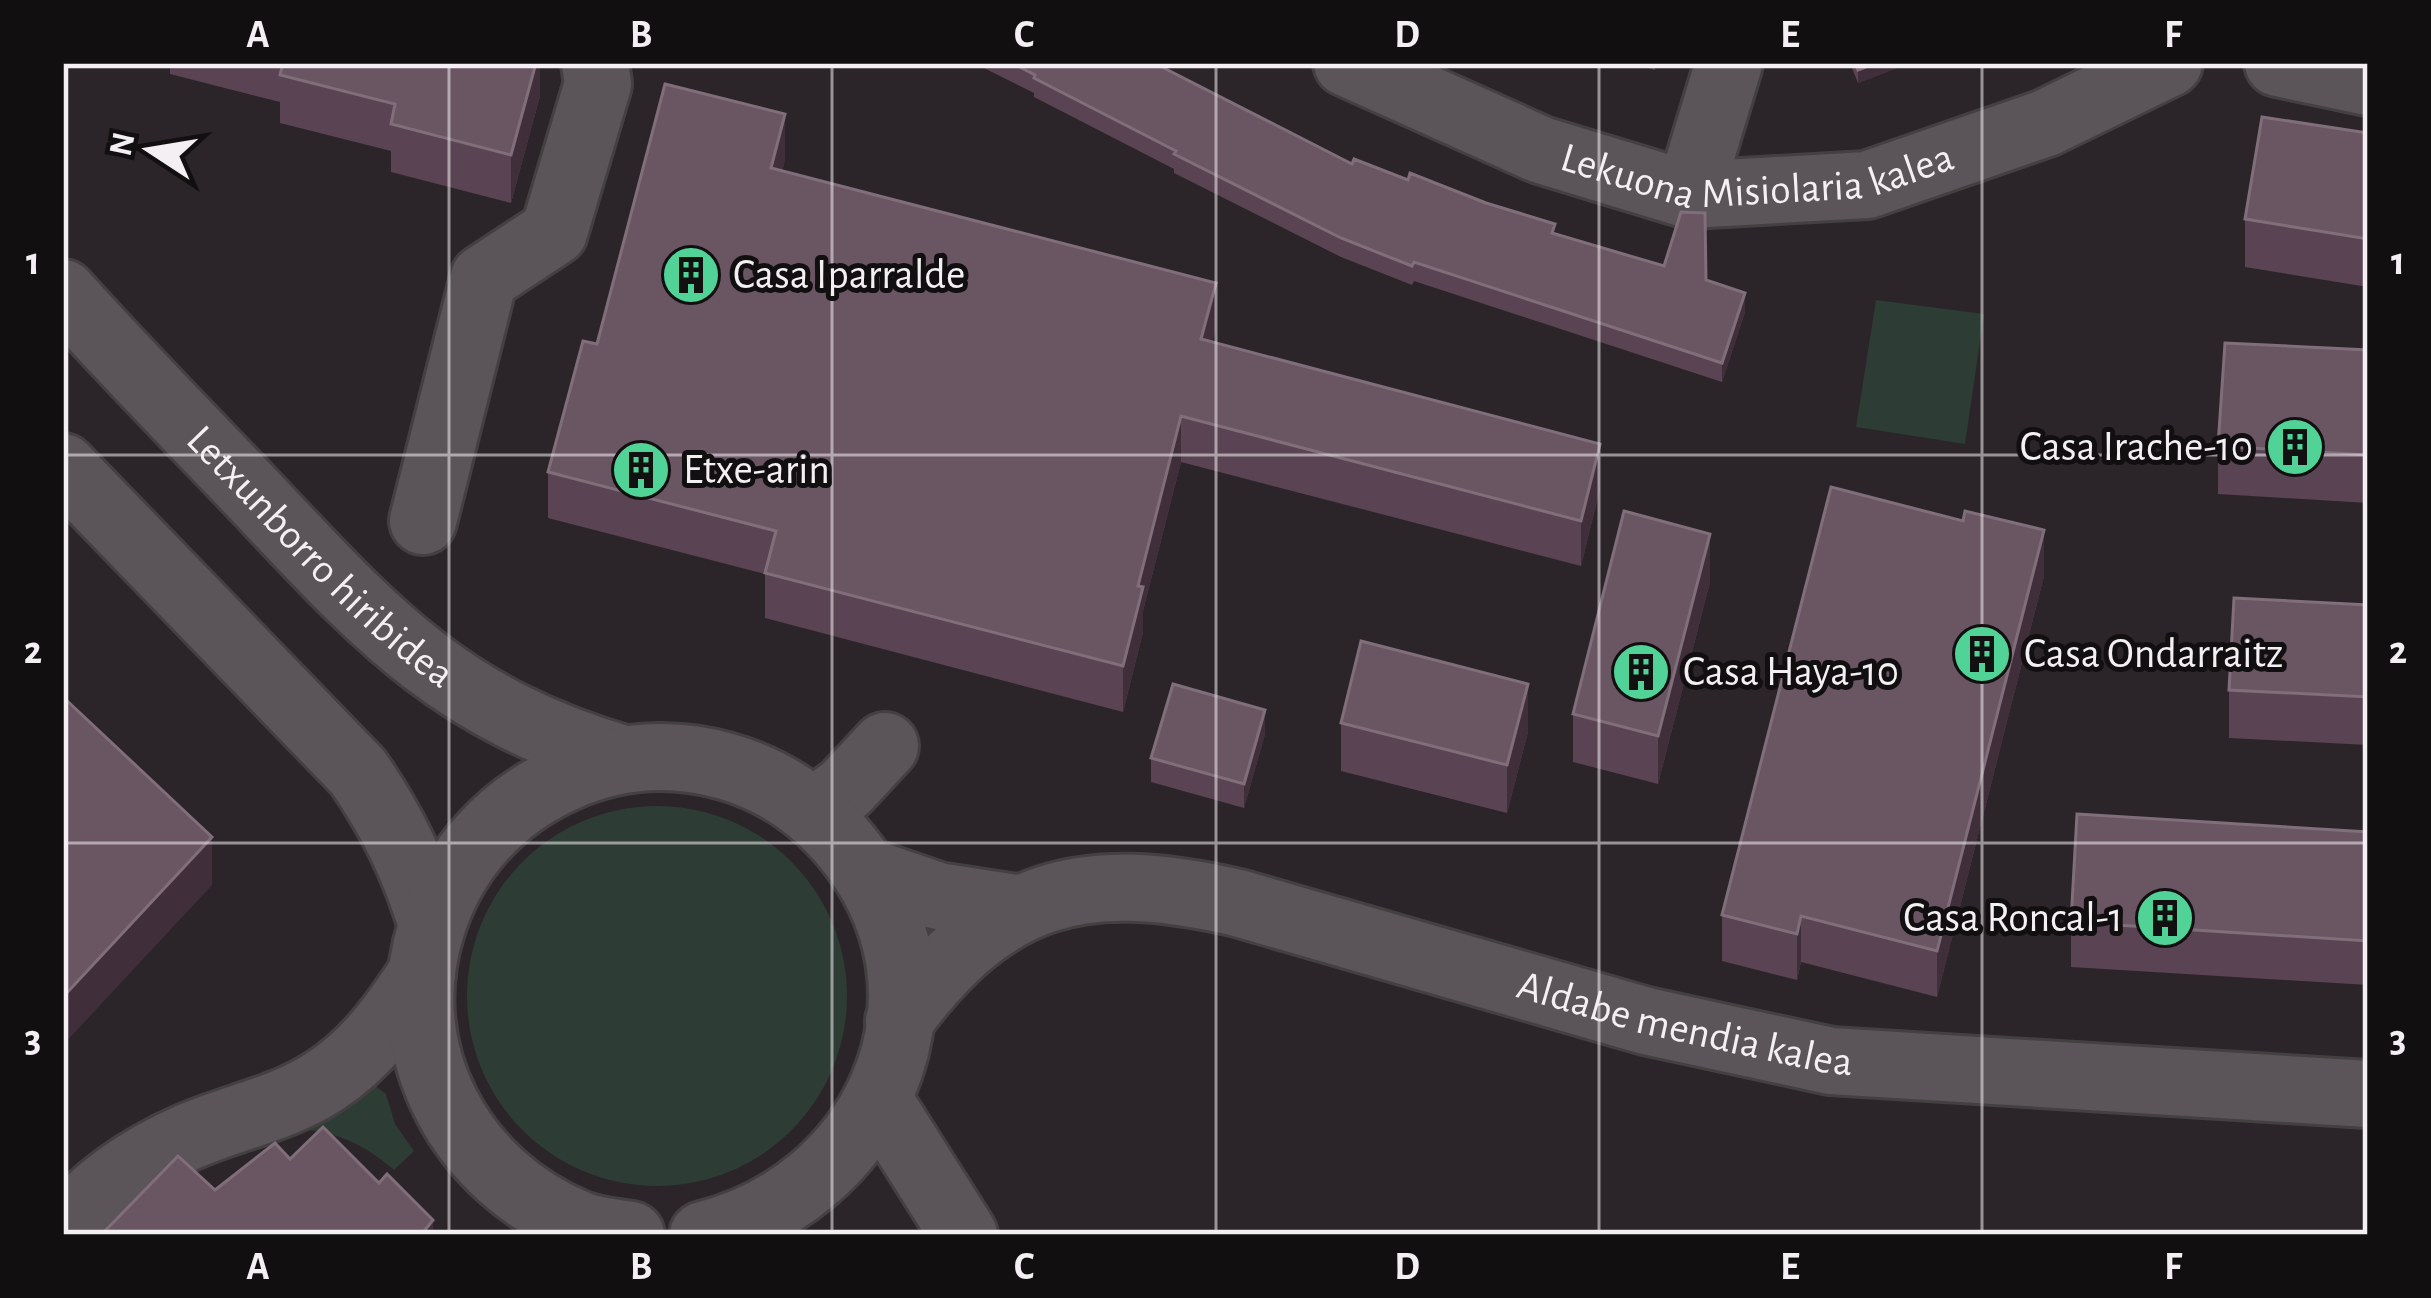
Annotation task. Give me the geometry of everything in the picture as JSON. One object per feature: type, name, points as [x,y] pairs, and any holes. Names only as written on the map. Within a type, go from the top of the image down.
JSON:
[{"type":"street","points":[[423,521],[484,278],[554,232],[598,84],[595,63]]},
{"type":"street","name":"Lekuona Misiolaria kalea","points":[[1347,63],[1540,150],[1689,195],[1867,185],[2046,123],[2169,63]]},
{"type":"street","points":[[1689,195],[1729,63]]},
{"type":"street","points":[[2278,63],[2368,82]]},
{"type":"street","name":"Letxunborro hiribidea","points":[[63,292],[392,637],[460,688],[522,723],[623,759]]},
{"type":"street","points":[[63,467],[358,772],[390,818],[416,869],[427,949],[395,1015],[362,1052],[326,1081],[287,1102],[189,1136],[130,1166],[80,1207],[63,1228]]},
{"type":"street","points":[[814,812],[846,788],[885,746]]},
{"type":"street","points":[[632,1235],[581,1226],[515,1191],[463,1137],[430,1070],[419,996],[440,900],[463,860],[497,821],[538,790],[584,769],[623,759],[704,760],[744,771],[814,812],[865,871],[895,944],[899,1022],[878,1099],[834,1164],[805,1190],[734,1233]]},
{"type":"street","name":"Aldabe mendia kalea","points":[[865,871],[938,896],[1016,908]]},
{"type":"street","name":"Aldabe mendia kalea","points":[[899,1022],[951,959],[1016,908],[1069,893],[1126,887],[1182,890],[1646,1021],[1794,1055],[2368,1094]]},
{"type":"street","points":[[878,1099],[964,1235]]},
{"type":"green space","points":[[1876,300],[1984,314],[1965,444],[1856,427]]},
{"type":"green space","points":[[638,806],[676,806],[747,828],[792,861],[833,923],[844,959],[844,1033],[833,1069],[792,1131],[730,1172],[676,1186],[638,1186],[567,1164],[510,1117],[489,1086],[475,1051],[467,1015],[467,977],[489,906],[536,849],[567,828],[602,814]]},
{"type":"green space","points":[[371,1083],[386,1094],[395,1124],[414,1151],[394,1170],[350,1141],[300,1129]]},
{"type":"building","points":[[283,63],[536,63],[511,155],[391,124],[395,104],[280,75]]},
{"type":"building","points":[[1012,63],[1154,63],[1352,164],[1354,159],[1408,180],[1410,173],[1555,224],[1552,233],[1664,266],[1681,212],[1705,213],[1706,280],[1745,293],[1722,363],[1414,262],[1412,266],[1341,238],[1174,154],[1176,151]]},
{"type":"building","points":[[665,84],[785,114],[771,168],[1216,283],[1201,339],[1600,444],[1581,521],[1181,416],[1123,666],[765,573],[776,531],[548,472],[583,341],[597,344]]},
{"type":"building","points":[[2262,117],[2368,133],[2368,239],[2245,219]]},
{"type":"building","points":[[2225,343],[2368,350],[2368,455],[2218,446]]},
{"type":"building","points":[[1831,487],[1963,521],[1965,511],[2044,530],[1937,951],[1801,916],[1797,934],[1722,915]]},
{"type":"building","name":"Casa Haya-10","points":[[1624,511],[1710,534],[1658,736],[1573,714]]},
{"type":"building","points":[[2234,598],[2368,605],[2368,697],[2229,690]]},
{"type":"building","points":[[1361,641],[1528,684],[1507,765],[1341,723]]},
{"type":"building","points":[[1173,684],[1265,710],[1244,784],[1151,758]]},
{"type":"building","points":[[63,697],[212,837],[63,997]]},
{"type":"building","points":[[2077,814],[2368,832],[2368,941],[2071,922]]},
{"type":"building","points":[[323,1127],[379,1183],[387,1174],[433,1220],[425,1230],[430,1235],[103,1233],[178,1156],[215,1190],[275,1143],[290,1159]]},
{"type":"place","name":"Casa Iparralde","points":[[691,275]]},
{"type":"place","name":"Casa Irache-10","points":[[2295,447]]},
{"type":"place","name":"Etxe-arin","points":[[641,470]]},
{"type":"place","name":"Casa Ondarraitz","points":[[1982,654]]},
{"type":"place","name":"Casa Haya-10","points":[[1641,672]]},
{"type":"place","name":"Casa Roncal-1","points":[[2165,918]]}]
